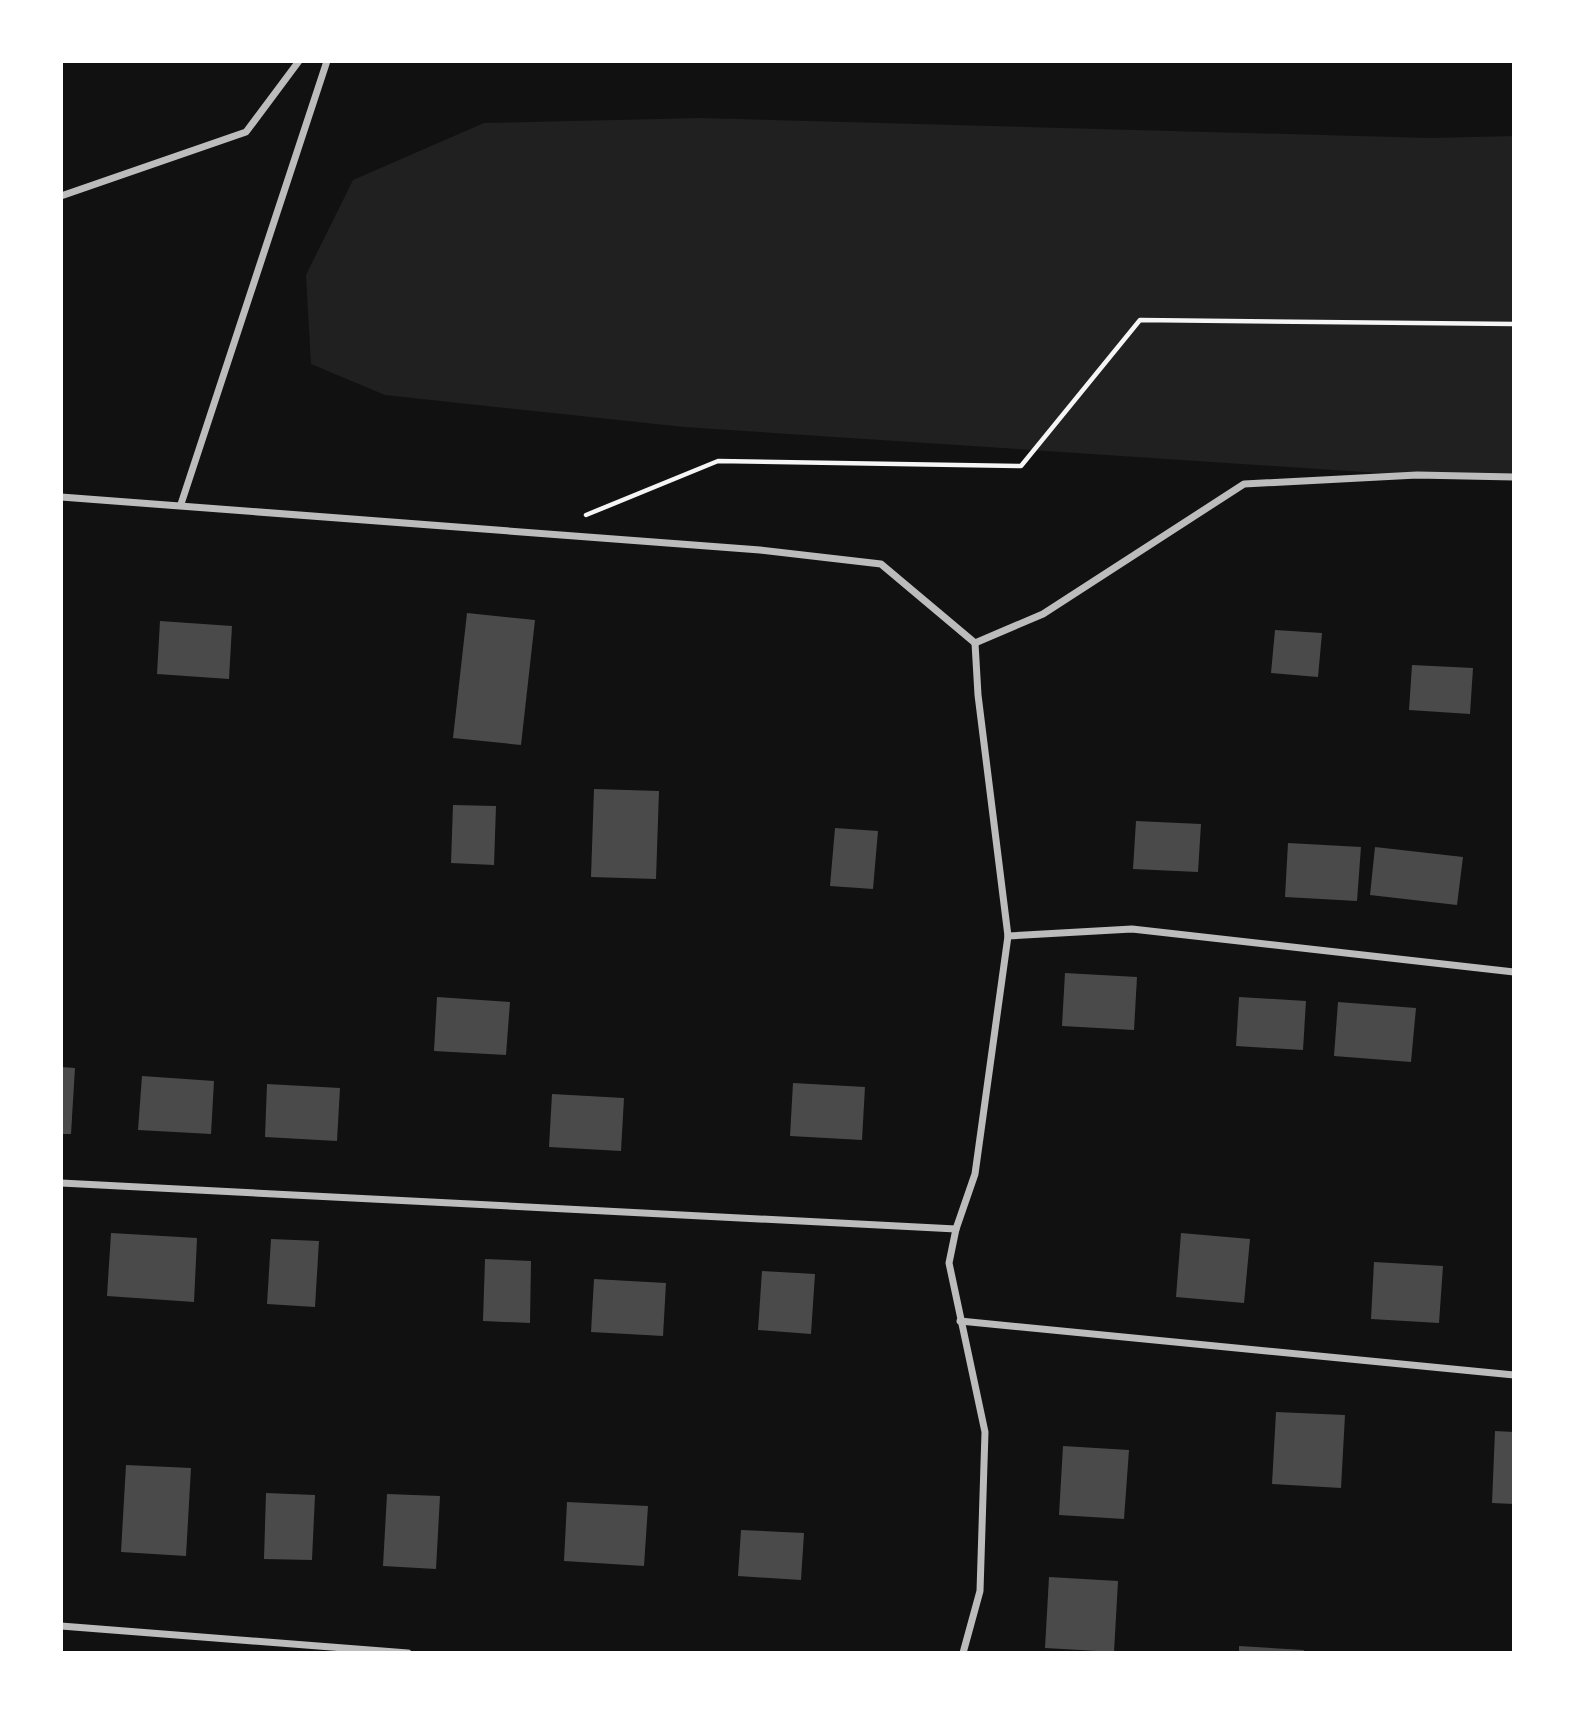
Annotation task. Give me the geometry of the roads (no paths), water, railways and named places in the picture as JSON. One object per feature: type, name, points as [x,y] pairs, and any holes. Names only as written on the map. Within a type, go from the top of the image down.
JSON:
[{"type":"street","points":[[61,196],[246,132],[299,61]]},
{"type":"street","points":[[181,504],[327,61]]},
{"type":"street","points":[[975,643],[1043,614],[1244,484],[1417,475],[1514,477]]},
{"type":"street","points":[[61,497],[760,550],[881,564],[975,643],[978,695],[1007,936],[975,1174],[956,1229],[949,1263],[985,1432],[980,1591],[963,1653]]},
{"type":"street","points":[[1007,936],[1132,929],[1514,972]]},
{"type":"street","points":[[61,1183],[956,1229]]},
{"type":"street","points":[[960,1321],[1514,1375]]},
{"type":"street","points":[[61,1626],[408,1653]]}]
